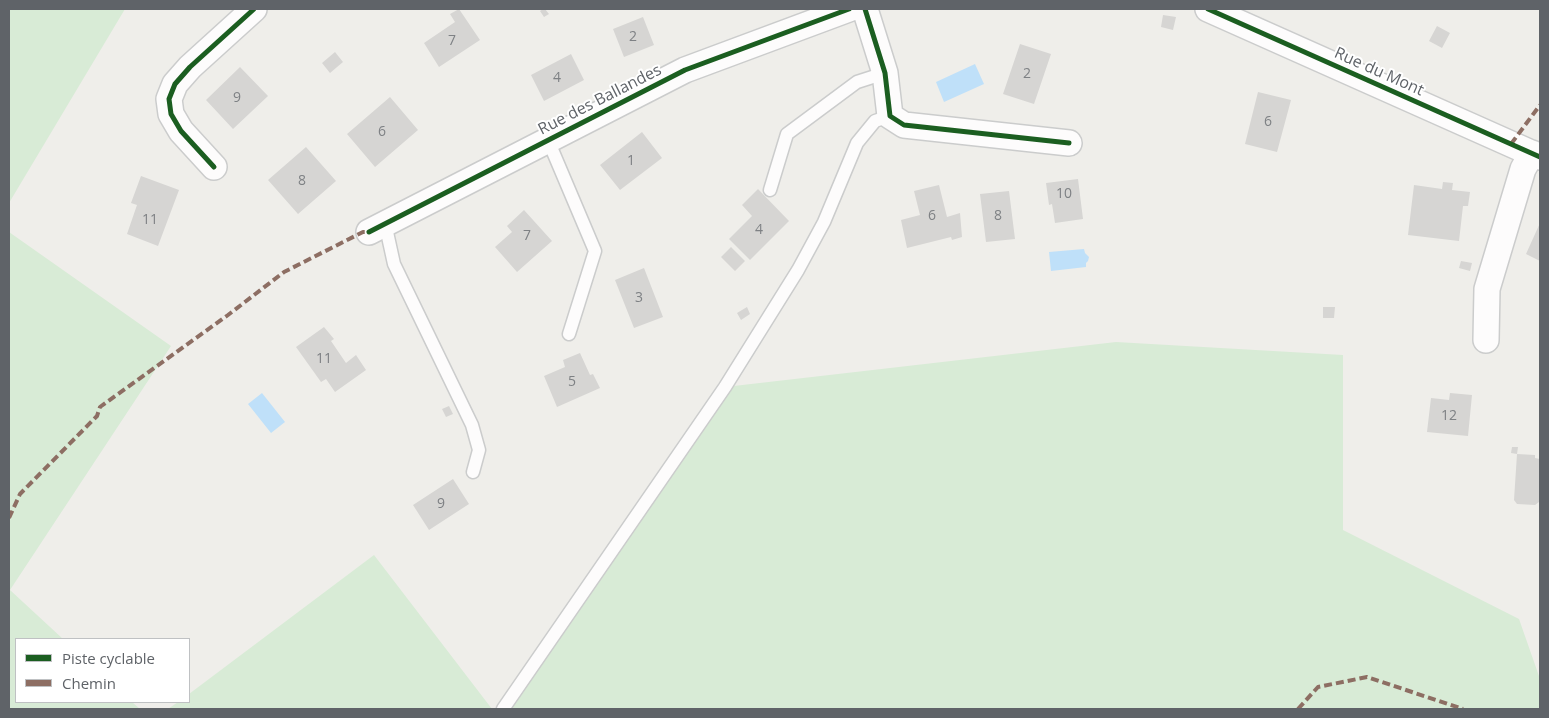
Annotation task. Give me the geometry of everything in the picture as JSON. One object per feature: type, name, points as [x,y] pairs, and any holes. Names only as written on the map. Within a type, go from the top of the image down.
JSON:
[{"type":"street","points":[[214,167],[182,131],[171,114],[169,99],[175,84],[190,67],[254,9]]},
{"type":"street","name":"Rue des Ballandes","points":[[377,227],[685,70],[849,9]]},
{"type":"street","points":[[865,9],[885,73],[890,116],[904,125],[1069,143]]},
{"type":"street","name":"Rue du Mont","points":[[1208,9],[1536,155]]},
{"type":"street","points":[[1486,340],[1487,289],[1522,169],[1536,155]]},
{"type":"lane","points":[[770,190],[786,134],[858,82],[885,73]]},
{"type":"lane","points":[[503,709],[725,387],[798,270],[824,222],[857,142],[875,121],[890,116]]},
{"type":"lane","name":"Rue des Ballandes","points":[[548,140],[595,251],[569,334]]},
{"type":"lane","name":"Rue des Ballandes","points":[[377,227],[472,425],[479,450],[473,472]]},
{"type":"green space","points":[[9,9],[125,9],[9,203]]},
{"type":"green space","points":[[9,232],[171,346],[10,590],[62,638],[15,638],[15,703],[133,703],[140,709],[9,709]]},
{"type":"green space","points":[[1116,342],[1343,355],[1343,530],[1519,619],[1540,679],[1540,709],[503,709],[725,387]]},
{"type":"green space","points":[[374,555],[492,709],[168,709],[177,703],[190,703],[190,693]]},
{"type":"water","points":[[975,64],[984,84],[944,102],[936,82]]},
{"type":"water","points":[[1084,249],[1089,257],[1086,267],[1051,271],[1049,252]]},
{"type":"water","points":[[262,393],[285,422],[271,433],[248,404]]},
{"type":"building","points":[[459,9],[480,40],[439,67],[424,43],[455,22],[450,14]]},
{"type":"building","points":[[543,9],[549,14],[544,17],[540,11]]},
{"type":"building","points":[[1163,15],[1176,17],[1173,30],[1161,27]]},
{"type":"building","points":[[643,17],[654,45],[624,57],[613,29]]},
{"type":"building","points":[[1437,26],[1450,33],[1442,48],[1429,41]]},
{"type":"building","points":[[1020,44],[1051,54],[1034,104],[1003,94]]},
{"type":"building","points":[[335,52],[343,62],[330,73],[322,63]]},
{"type":"building","points":[[571,54],[584,80],[544,101],[531,75]]},
{"type":"building","points":[[240,67],[268,96],[233,129],[206,100]]},
{"type":"building","points":[[1258,92],[1291,100],[1277,152],[1245,144]]},
{"type":"building","points":[[390,97],[418,130],[375,167],[347,134]]},
{"type":"building","points":[[642,132],[662,158],[620,190],[600,165]]},
{"type":"building","points":[[306,147],[336,181],[298,214],[268,180]]},
{"type":"building","points":[[141,176],[179,190],[158,246],[127,234],[137,205],[131,203]]},
{"type":"building","points":[[1078,179],[1083,219],[1055,223],[1052,204],[1049,205],[1046,183]]},
{"type":"building","points":[[1443,182],[1453,183],[1452,190],[1470,192],[1468,206],[1463,206],[1459,241],[1408,235],[1414,185],[1442,189]]},
{"type":"building","points":[[939,185],[947,217],[960,213],[962,237],[952,240],[951,237],[907,248],[901,220],[920,215],[914,191]]},
{"type":"building","points":[[758,189],[789,221],[750,260],[729,239],[752,216],[742,205]]},
{"type":"building","points":[[1009,191],[1015,239],[986,242],[980,194]]},
{"type":"building","points":[[524,210],[552,241],[517,272],[495,247],[512,232],[507,226]]},
{"type":"building","points":[[1540,223],[1540,261],[1526,254]]},
{"type":"building","points":[[731,247],[745,261],[735,271],[721,257]]},
{"type":"building","points":[[1461,261],[1472,263],[1470,271],[1459,268]]},
{"type":"building","points":[[644,268],[663,317],[634,328],[615,280]]},
{"type":"building","points":[[747,307],[750,314],[741,320],[737,313]]},
{"type":"building","points":[[1323,307],[1335,307],[1334,318],[1323,318]]},
{"type":"building","points":[[324,327],[334,339],[331,341],[346,363],[356,355],[366,370],[335,392],[326,379],[321,382],[296,347]]},
{"type":"building","points":[[580,353],[590,375],[593,374],[600,388],[557,407],[544,376],[565,367],[563,360]]},
{"type":"building","points":[[1450,393],[1472,395],[1468,436],[1427,432],[1431,398],[1449,400]]},
{"type":"building","points":[[449,406],[453,414],[446,417],[442,409]]},
{"type":"building","points":[[1512,447],[1518,447],[1517,454],[1511,453]]},
{"type":"building","points":[[1517,454],[1535,455],[1535,458],[1540,459],[1539,502],[1535,505],[1517,504],[1514,500]]},
{"type":"building","points":[[453,479],[469,504],[429,530],[413,505]]},
{"type":"marked path","points":[[1511,144],[1540,105]]},
{"type":"marked path","points":[[9,518],[20,494],[97,416],[100,407],[228,315],[284,272],[363,232],[369,232]]},
{"type":"marked path","points":[[1298,709],[1318,687],[1367,677],[1463,709]]},
{"type":"cycle path","points":[[214,167],[181,131],[171,114],[169,99],[175,84],[190,67],[254,9]]},
{"type":"cycle path","points":[[369,232],[685,70],[849,9]]},
{"type":"cycle path","points":[[865,9],[885,73],[890,116],[904,125],[1069,143]]},
{"type":"cycle path","points":[[1208,9],[1540,157]]}]
